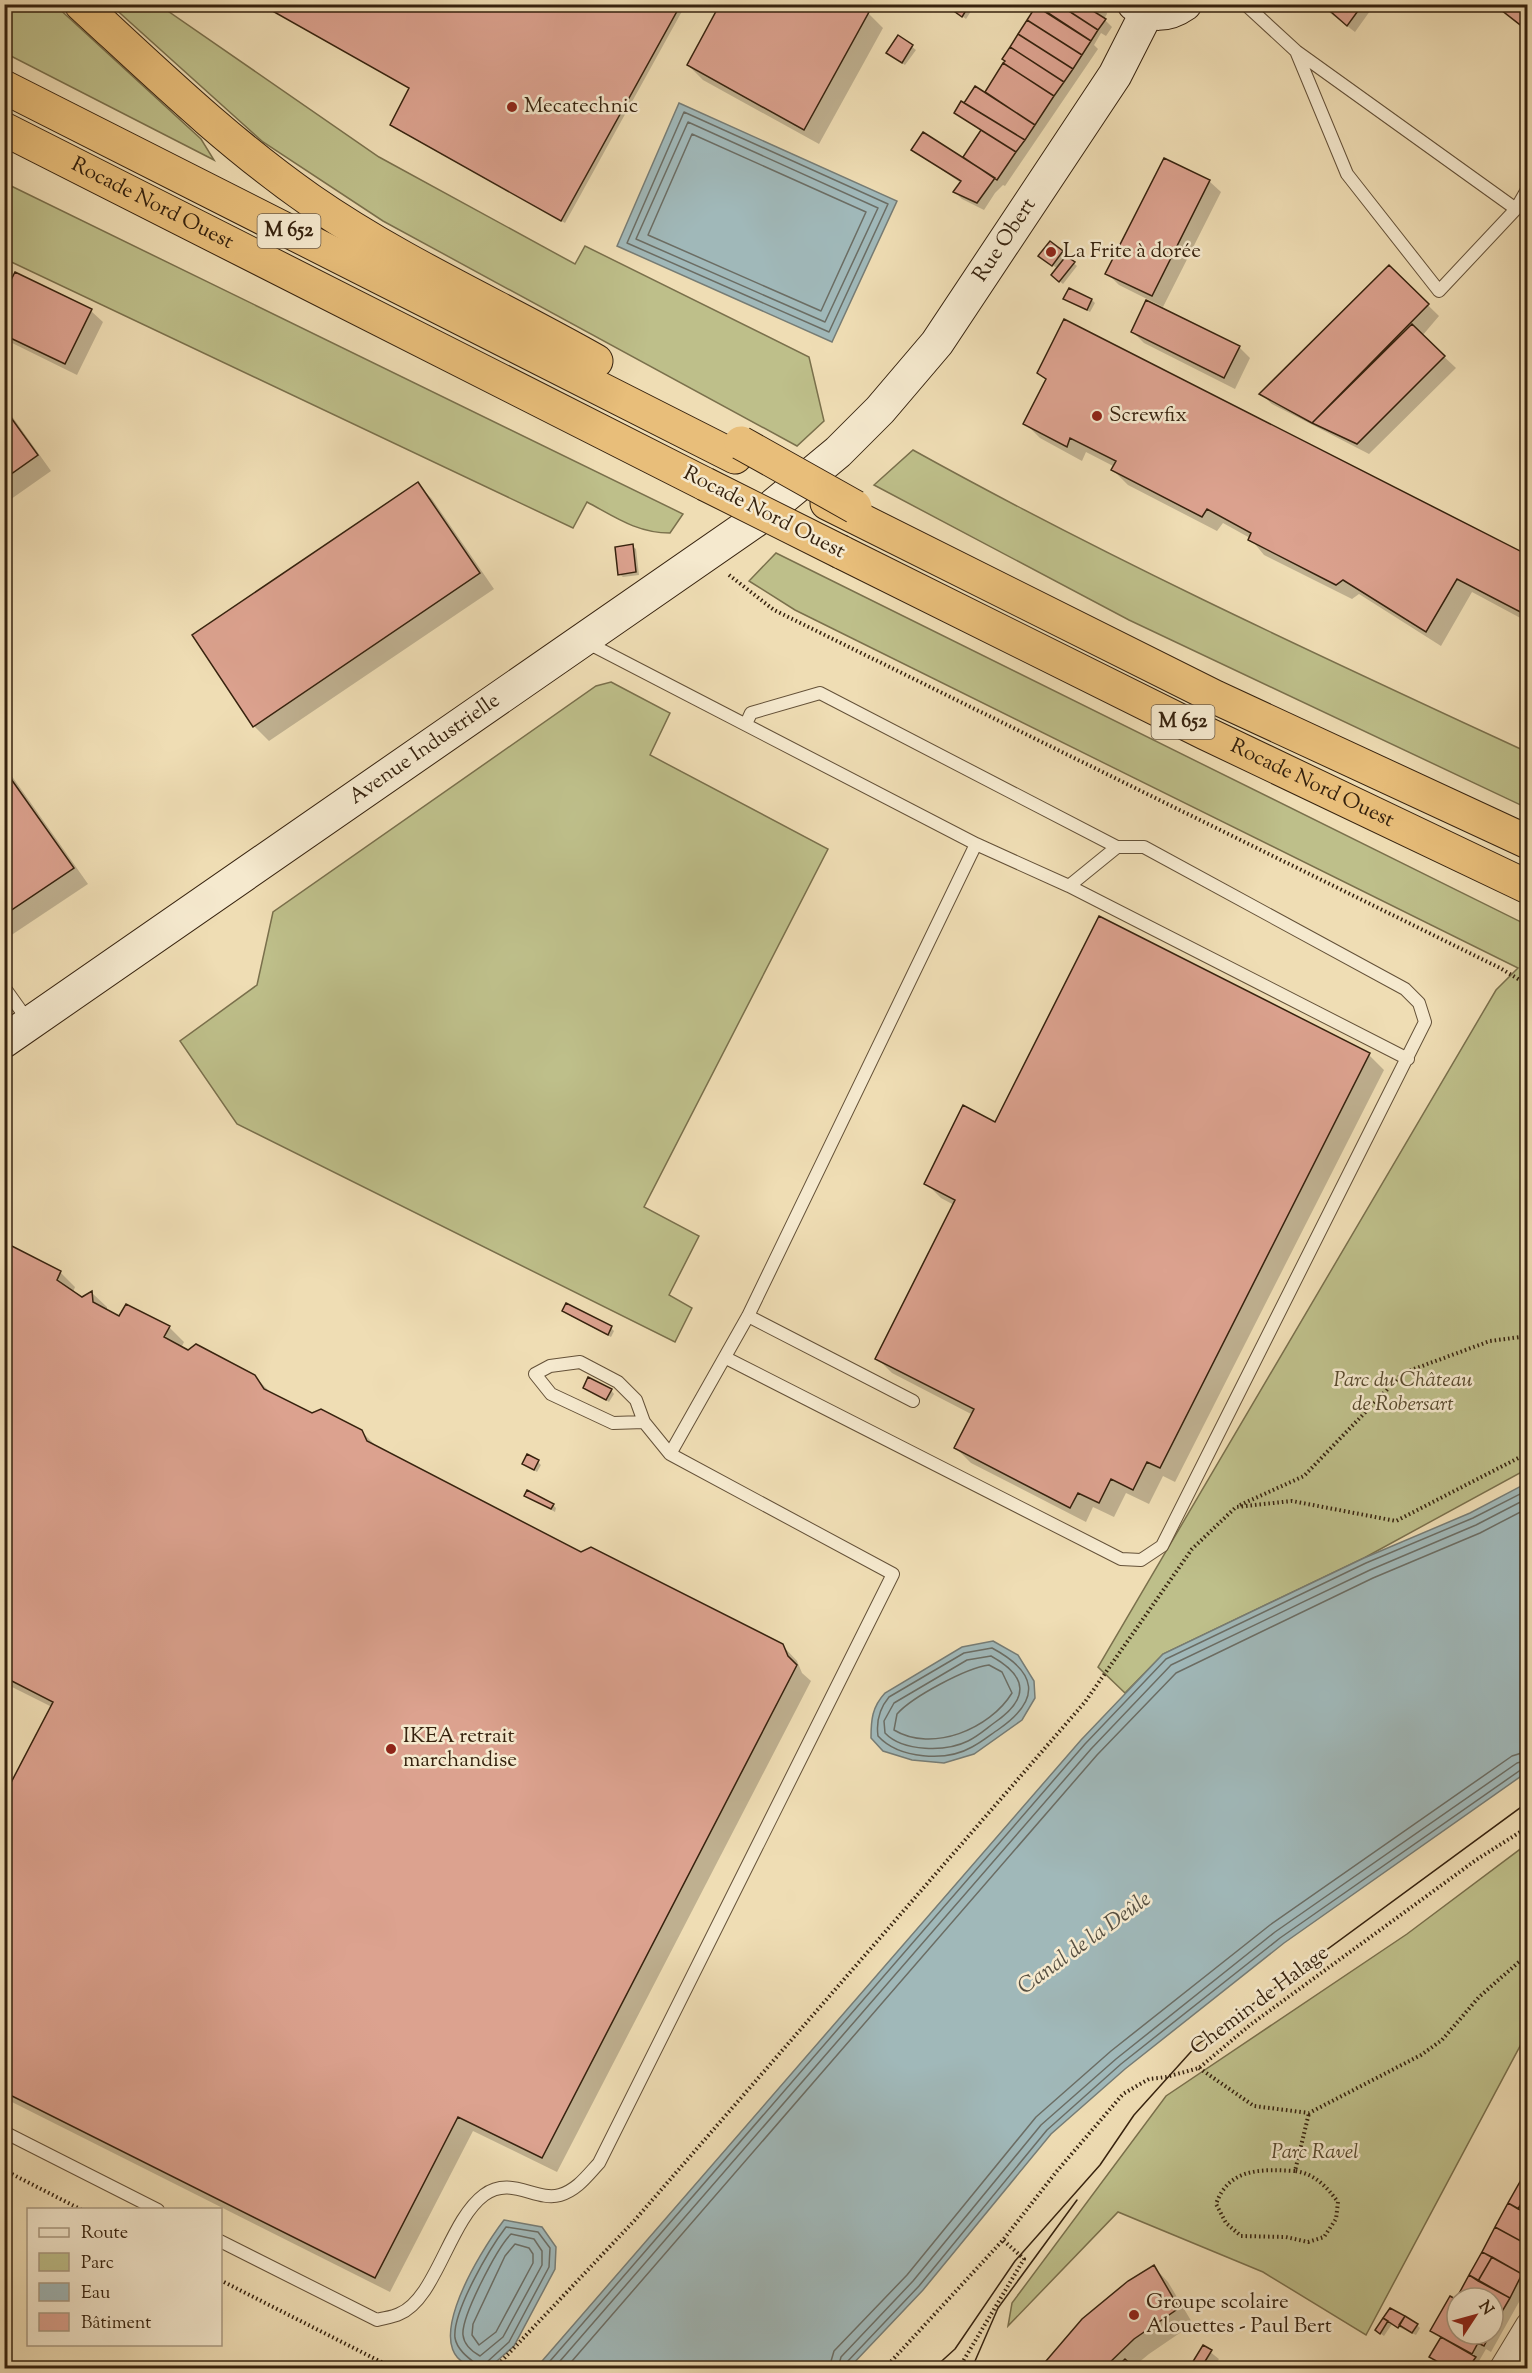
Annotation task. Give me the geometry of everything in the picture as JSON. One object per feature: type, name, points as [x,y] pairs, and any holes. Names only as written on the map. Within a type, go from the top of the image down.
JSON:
[{"type":"highway","points":[[81,4],[234,142],[311,201],[393,252],[738,450]]},
{"type":"highway","name":"Rocade Nord Ouest","points":[[4,87],[738,450],[976,578],[1225,701],[1527,842]]},
{"type":"highway","name":"Rocade Nord Ouest","points":[[4,129],[1195,729],[1527,887]]},
{"type":"street","points":[[1140,8],[1167,13],[1185,4]]},
{"type":"street","name":"Rue Obert","points":[[838,452],[898,389],[947,329],[1115,75],[1140,8]]},
{"type":"street","name":"Avenue Industrielle","points":[[17,1032],[756,520],[838,452]]},
{"type":"street","points":[[1502,2368],[1527,2325]]},
{"type":"lane","points":[[1245,4],[1296,51],[1516,210]]},
{"type":"lane","points":[[1296,51],[1347,174],[1439,291],[1516,210],[1527,188]]},
{"type":"lane","points":[[583,640],[976,844],[1069,886],[1408,1059]]},
{"type":"lane","points":[[726,1358],[1121,1559],[1141,1560],[1162,1546],[1425,1022],[1419,1003],[1405,989],[1144,847],[1117,847],[820,693],[751,713],[746,724]]},
{"type":"lane","points":[[670,1454],[748,1316],[976,844]]},
{"type":"lane","points":[[1069,886],[1117,847]]},
{"type":"lane","points":[[4,987],[17,1032]]},
{"type":"lane","points":[[748,1316],[913,1401]]},
{"type":"lane","points":[[222,2242],[377,2320],[401,2314],[421,2295],[470,2208],[486,2194],[504,2187],[558,2196],[578,2186],[599,2163],[893,1574],[670,1454],[644,1422],[636,1400],[618,1382],[580,1362],[550,1366],[535,1374],[551,1394],[613,1423],[644,1422]]},
{"type":"lane","points":[[4,2132],[154,2208]]},
{"type":"path","points":[[706,554],[740,585],[774,610],[1490,963],[1527,986]]},
{"type":"path","points":[[495,2368],[634,2221],[1085,1702],[1192,1550],[1236,1507],[1304,1476],[1403,1373],[1490,1341],[1527,1336]]},
{"type":"path","points":[[1236,1507],[1292,1501],[1396,1521],[1527,1453]]},
{"type":"path","name":"Chemin de Halage","points":[[885,2368],[1004,2240],[1057,2171],[1123,2094],[1149,2079],[1166,2078],[1199,2068],[1278,2005],[1476,1860],[1527,1827]]},
{"type":"path","points":[[1199,2068],[1254,2106],[1309,2113],[1421,2055],[1442,2040],[1479,1996],[1527,1954]]},
{"type":"path","points":[[1295,2171],[1309,2113]]},
{"type":"path","points":[[4,2170],[78,2208]]},
{"type":"path","points":[[1295,2171],[1306,2173],[1326,2185],[1338,2202],[1336,2219],[1324,2237],[1308,2242],[1286,2237],[1241,2236],[1226,2223],[1216,2204],[1222,2188],[1232,2179],[1243,2173],[1295,2171]]},
{"type":"path","points":[[959,2368],[1024,2259],[1004,2240]]},
{"type":"path","points":[[222,2281],[393,2368]]},
{"type":"green space","points":[[4,5],[55,5],[201,139],[214,160],[5,53]]},
{"type":"green space","points":[[111,5],[159,5],[379,157],[575,264],[585,246],[809,357],[824,421],[797,446],[383,221],[263,142]]},
{"type":"green space","points":[[5,183],[683,514],[670,533],[658,532],[627,523],[587,502],[573,528],[5,259]]},
{"type":"green space","points":[[913,450],[1064,531],[1141,569],[1294,644],[1527,752],[1527,808],[1129,620],[874,485]]},
{"type":"green space","name":"Parc du Château de Robersart","points":[[776,553],[1527,925],[1527,1469],[1364,1558],[1163,1654],[1125,1693],[1098,1667],[1496,990],[1518,968],[795,610],[749,581]]},
{"type":"green space","points":[[611,682],[670,713],[650,755],[828,849],[644,1207],[699,1236],[669,1295],[692,1308],[675,1342],[237,1124],[180,1041],[257,985],[273,912],[596,686]]},
{"type":"green space","name":"Parc Ravel","points":[[1527,1844],[1527,2033],[1366,2335],[1263,2272],[1118,2212],[1008,2326],[1012,2303],[1166,2096],[1407,1934]]},
{"type":"water","points":[[679,103],[897,201],[832,342],[617,246]]},
{"type":"water","name":"Canal de la Deûle","points":[[1527,1483],[1527,1772],[1284,1943],[1125,2069],[1051,2134],[923,2290],[849,2368],[536,2368],[1081,1740],[1163,1654],[1364,1558],[1470,1513]]},
{"type":"water","points":[[993,1641],[1018,1655],[1034,1681],[1035,1698],[1022,1720],[974,1754],[944,1763],[912,1760],[883,1751],[871,1738],[873,1714],[877,1703],[885,1693],[962,1647]]},
{"type":"water","points":[[504,2220],[542,2227],[556,2247],[555,2269],[514,2346],[489,2368],[465,2363],[453,2350],[451,2330],[456,2306],[467,2280]]},
{"type":"building","name":"Mecatechnic","points":[[260,4],[568,4],[578,10],[581,4],[681,4],[561,221],[390,125],[409,88]]},
{"type":"building","points":[[720,4],[856,4],[869,12],[804,130],[687,65]]},
{"type":"building","points":[[944,4],[970,4],[962,17]]},
{"type":"building","points":[[1040,4],[1058,4],[1098,30],[1091,41],[1039,7]]},
{"type":"building","points":[[1058,4],[1082,4],[1106,19],[1098,30]]},
{"type":"building","points":[[1322,4],[1363,4],[1347,26]]},
{"type":"building","points":[[1497,4],[1528,4],[1528,31],[1496,6]]},
{"type":"building","points":[[1036,6],[1091,41],[1082,55],[1027,20]]},
{"type":"building","points":[[1027,20],[1082,55],[1073,69],[1018,34]]},
{"type":"building","points":[[1018,34],[1073,69],[1064,82],[1010,47]]},
{"type":"building","points":[[898,35],[913,45],[902,63],[886,53]]},
{"type":"building","points":[[1010,47],[1064,82],[1054,96],[1003,63],[1005,61],[1002,59]]},
{"type":"building","points":[[1003,63],[1054,96],[1035,125],[985,92]]},
{"type":"building","points":[[975,86],[1035,125],[1025,140],[964,103]]},
{"type":"building","points":[[961,101],[1025,140],[1016,152],[954,113]]},
{"type":"building","points":[[981,130],[1016,152],[997,180],[963,157]]},
{"type":"building","points":[[923,132],[995,178],[977,203],[953,192],[961,181],[911,150]]},
{"type":"building","points":[[1164,158],[1210,180],[1152,296],[1105,274]]},
{"type":"building","points":[[1050,241],[1063,251],[1052,266],[1038,256]]},
{"type":"building","points":[[1066,256],[1075,262],[1059,282],[1051,275]]},
{"type":"building","points":[[1389,265],[1429,304],[1312,423],[1259,394]]},
{"type":"building","points":[[15,272],[92,309],[65,364],[4,335],[4,294]]},
{"type":"building","points":[[1069,288],[1092,299],[1087,310],[1063,299]]},
{"type":"building","points":[[1146,300],[1240,346],[1224,378],[1131,332]]},
{"type":"building","points":[[1064,319],[1528,555],[1528,616],[1457,579],[1426,632],[1343,580],[1336,585],[1248,540],[1251,533],[1207,509],[1202,517],[1111,470],[1116,461],[1070,438],[1067,447],[1023,424],[1046,379],[1037,373]]},
{"type":"building","points":[[1412,324],[1445,356],[1357,444],[1312,423]]},
{"type":"building","points":[[4,408],[38,455],[4,479]]},
{"type":"building","points":[[418,482],[480,573],[253,727],[192,635]]},
{"type":"building","points":[[633,544],[636,572],[618,575],[615,547]]},
{"type":"building","points":[[4,769],[74,868],[4,915]]},
{"type":"building","points":[[1099,916],[1370,1053],[1160,1468],[1147,1462],[1133,1490],[1111,1479],[1099,1503],[1078,1493],[1070,1508],[954,1448],[974,1409],[875,1359],[955,1200],[924,1184],[963,1105],[995,1122]]},
{"type":"building","name":"IKEA retrait marchandise","points":[[4,1242],[61,1271],[57,1280],[82,1297],[92,1291],[93,1302],[119,1316],[126,1304],[170,1326],[164,1337],[188,1350],[196,1344],[255,1375],[264,1389],[312,1413],[321,1409],[362,1430],[367,1441],[581,1552],[591,1547],[783,1644],[788,1656],[797,1665],[542,2158],[458,2117],[375,2278],[4,2092],[4,1796],[53,1702],[4,1677]]},
{"type":"building","points":[[566,1303],[612,1326],[608,1335],[562,1311]]},
{"type":"building","points":[[588,1377],[612,1389],[606,1400],[583,1388]]},
{"type":"building","points":[[527,1454],[539,1460],[534,1470],[522,1464]]},
{"type":"building","points":[[527,1490],[554,1504],[551,1509],[524,1496]]},
{"type":"building","points":[[1521,2180],[1528,2183],[1528,2192],[1518,2209],[1508,2203]]},
{"type":"building","points":[[1528,2192],[1528,2214],[1518,2209]]},
{"type":"building","points":[[1508,2203],[1528,2214],[1528,2245],[1495,2227]]},
{"type":"building","points":[[1495,2227],[1528,2245],[1528,2265],[1522,2274],[1482,2252]]},
{"type":"building","points":[[1482,2252],[1492,2257],[1478,2281],[1469,2275]]},
{"type":"building","points":[[1492,2257],[1522,2274],[1510,2298],[1505,2295],[1505,2286],[1487,2286],[1478,2281]]},
{"type":"building","name":"Groupe scolaire Alouettes - Paul Bert","points":[[1154,2265],[1179,2308],[1134,2339],[1104,2368],[1040,2368],[1082,2319],[1128,2281]]},
{"type":"building","points":[[1469,2275],[1489,2286],[1463,2286]]},
{"type":"building","points":[[1505,2295],[1510,2298],[1505,2307]]},
{"type":"building","points":[[1445,2305],[1445,2339],[1430,2331]]},
{"type":"building","points":[[1390,2308],[1405,2316],[1398,2328],[1383,2318]]},
{"type":"building","points":[[1405,2316],[1418,2324],[1412,2333],[1399,2325]]},
{"type":"building","points":[[1383,2318],[1388,2321],[1380,2334],[1375,2330]]},
{"type":"building","points":[[1441,2337],[1445,2339],[1445,2346],[1457,2346],[1476,2357],[1468,2368],[1449,2368],[1429,2357]]},
{"type":"building","points":[[1203,2345],[1212,2350],[1201,2368],[1189,2368]]},
{"type":"building","points":[[1457,2346],[1476,2346],[1472,2354]]},
{"type":"building","points":[[1125,2359],[1135,2368],[1116,2368]]},
{"type":"tram line","points":[[934,2368],[955,2349],[1015,2261],[1100,2165],[1134,2115],[1197,2045],[1528,1802]]},
{"type":"tram line","points":[[972,2368],[998,2308],[1077,2200]]},
{"type":"place","name":"Mecatechnic","points":[[512,107]]},
{"type":"place","name":"La Frite à dorée","points":[[1051,252]]},
{"type":"place","name":"Screwfix","points":[[1097,416]]},
{"type":"place","name":"IKEA retrait marchandise","points":[[391,1749]]},
{"type":"place","name":"Groupe scolaire Alouettes - Paul Bert","points":[[1134,2315]]}]
